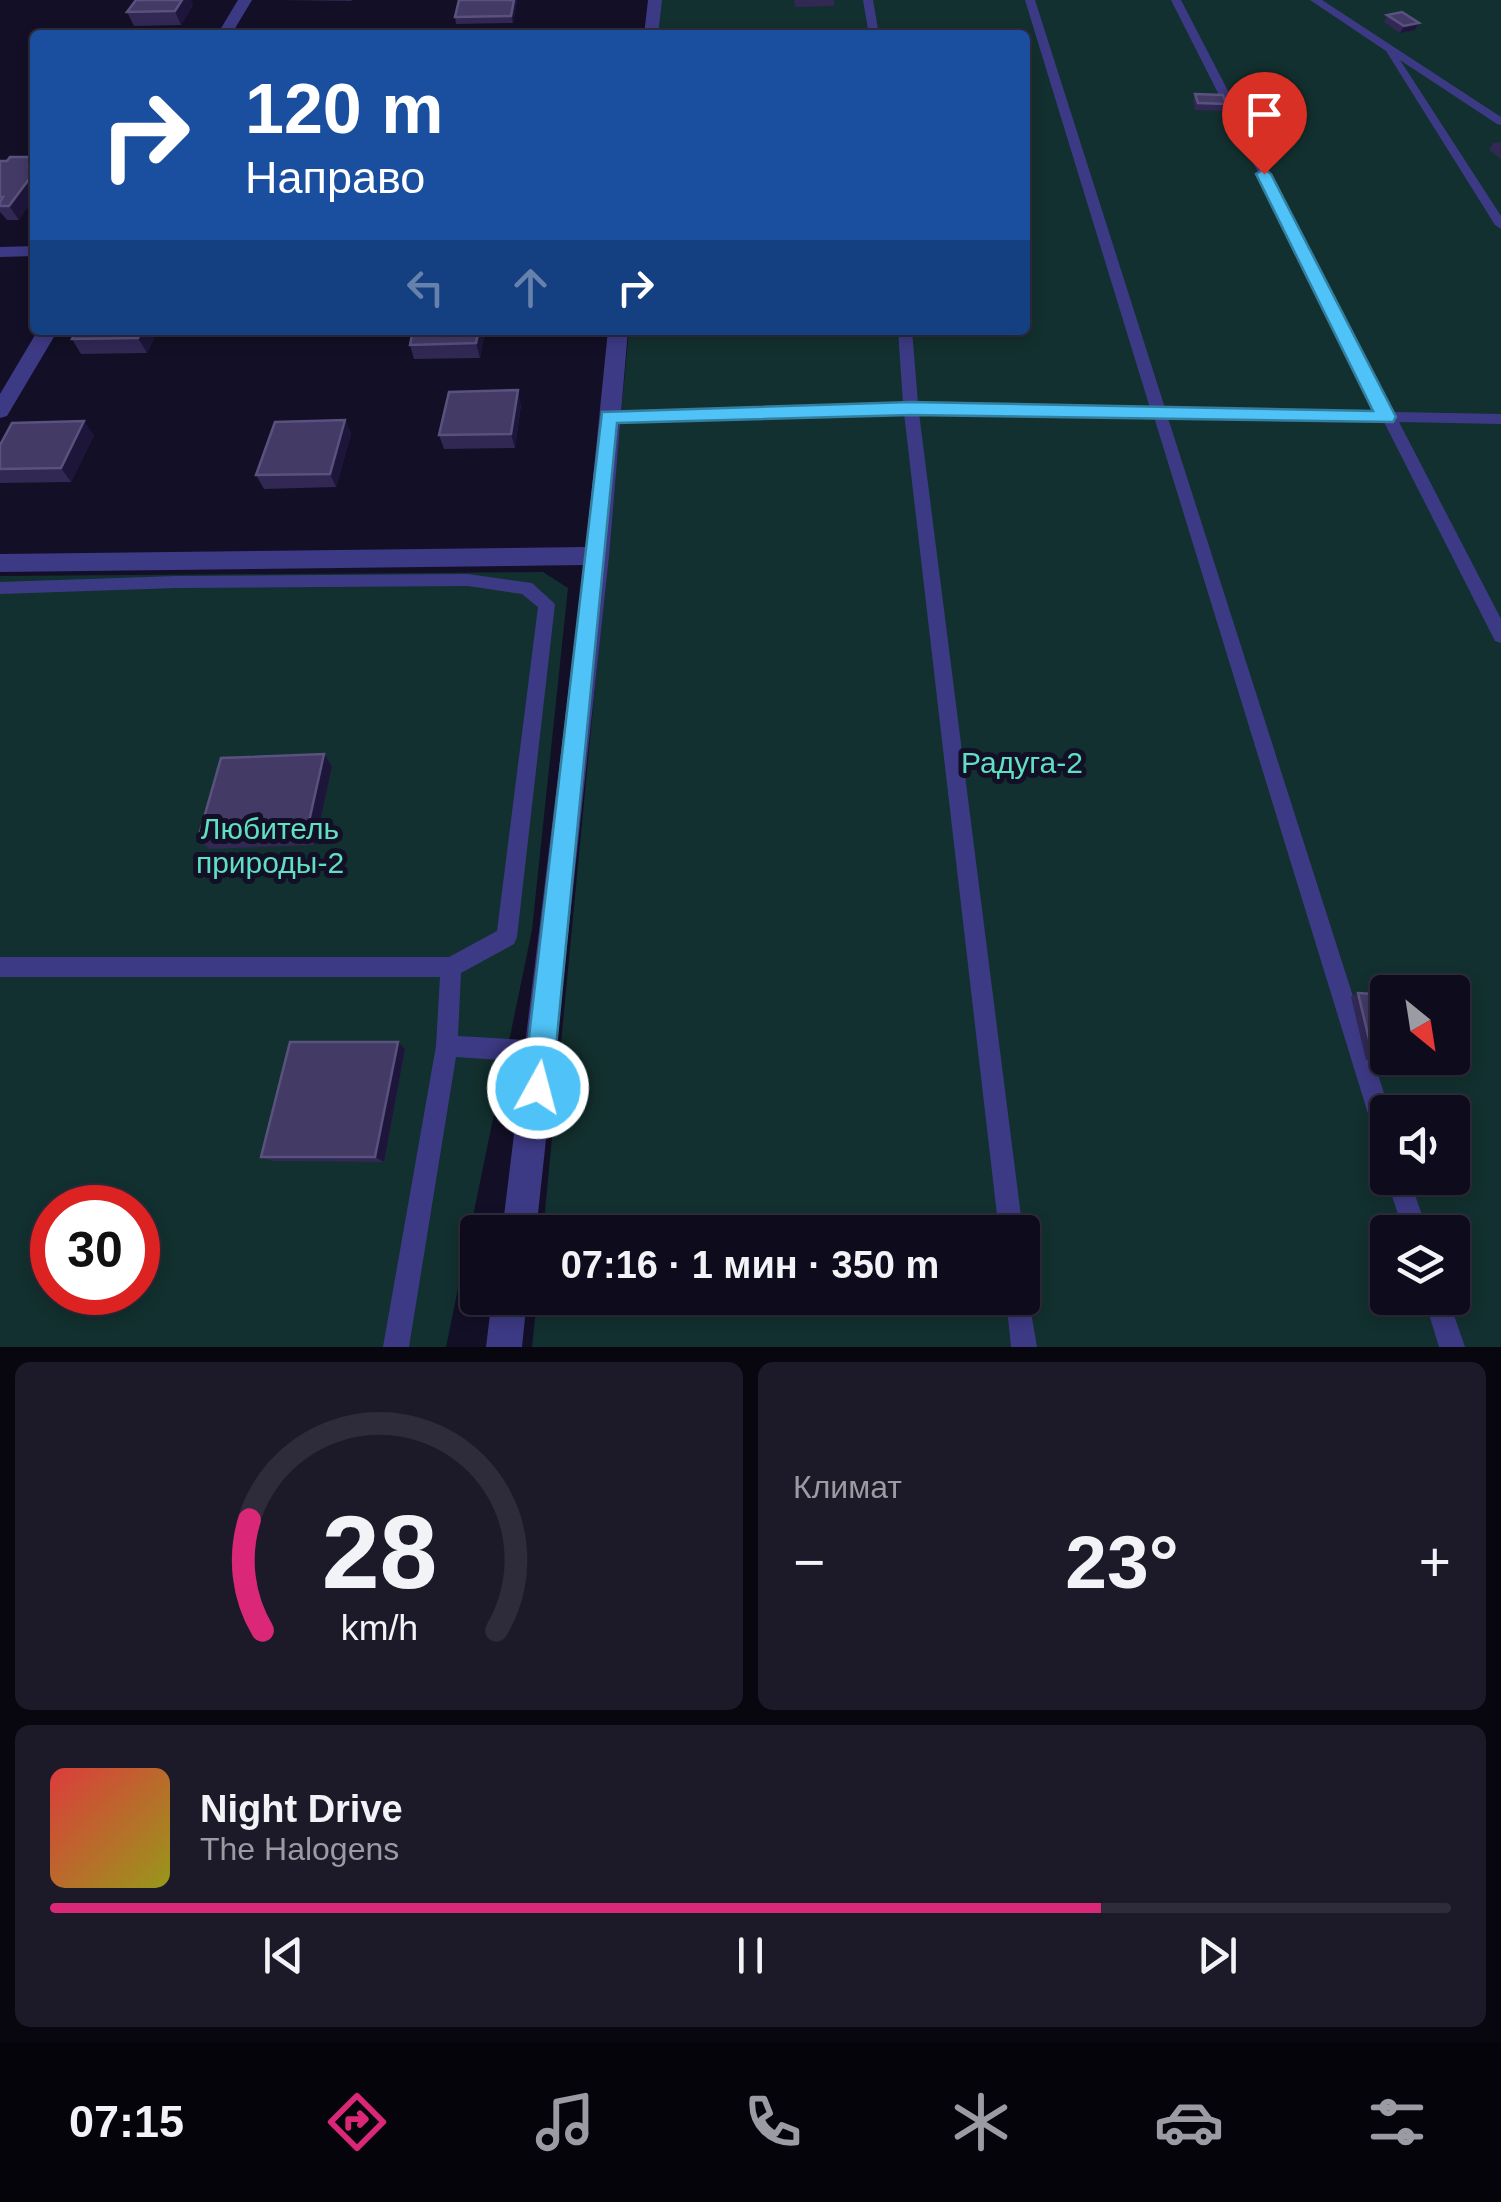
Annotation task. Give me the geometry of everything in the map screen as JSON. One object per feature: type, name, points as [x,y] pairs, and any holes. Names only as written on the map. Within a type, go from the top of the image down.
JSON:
[{"type":"street","points":[[227,30],[245,0]]},
{"type":"street","points":[[652,30],[655,0]]},
{"type":"street","points":[[0,252],[30,251]]},
{"type":"street","points":[[0,412],[45,335]]},
{"type":"street","points":[[521,1215],[597,556],[617,335]]},
{"type":"street","points":[[0,563],[597,556]]},
{"type":"street","points":[[504,1347],[508,1315]]},
{"type":"lane","points":[[868,0],[873,30]]},
{"type":"lane","points":[[1030,0],[1373,1095]]},
{"type":"lane","points":[[1176,0],[1501,636]]},
{"type":"lane","points":[[1315,0],[1501,122]]},
{"type":"lane","points":[[1386,46],[1501,225]]},
{"type":"lane","points":[[905,335],[1009,1215]]},
{"type":"lane","points":[[608,417],[911,408],[1501,419]]},
{"type":"lane","points":[[0,588],[468,580],[526,588],[547,604],[507,938],[451,967],[0,968]]},
{"type":"lane","points":[[396,1347],[447,1046],[451,967]]},
{"type":"lane","points":[[447,1046],[542,1052]]},
{"type":"lane","points":[[1020,1315],[1024,1347]]},
{"type":"lane","points":[[1442,1315],[1452,1347]]},
{"type":"green space","name":"Радуга-2","points":[[660,0],[1501,0],[1501,1347],[532,1347],[535,1315],[1040,1315],[1040,1215],[545,1215],[629,335],[1030,335],[1030,30],[657,30]]},
{"type":"green space","name":"Любитель природы-2","points":[[543,572],[568,588],[532,930],[473,1215],[460,1215],[460,1279],[446,1347],[0,1347],[0,576]]},
{"type":"building","points":[[136,0],[182,0],[175,11],[127,12]]},
{"type":"building","points":[[459,0],[514,0],[511,16],[455,17]]},
{"type":"building","points":[[1402,12],[1419,23],[1404,26],[1387,15]]},
{"type":"building","points":[[1195,94],[1223,95],[1226,104],[1198,103]]},
{"type":"building","points":[[10,157],[30,157],[30,178],[9,206],[0,206],[0,161]]},
{"type":"building","points":[[74,335],[140,335],[138,338],[72,339]]},
{"type":"building","points":[[412,335],[478,335],[476,343],[410,345]]},
{"type":"building","points":[[518,390],[511,434],[439,435],[449,392]]},
{"type":"building","points":[[345,420],[330,474],[256,475],[275,422]]},
{"type":"building","points":[[84,421],[61,468],[0,469],[0,445],[12,423]]},
{"type":"building","points":[[324,754],[306,835],[198,839],[221,758]]},
{"type":"building","points":[[1358,993],[1370,994],[1370,1043]]},
{"type":"building","points":[[290,1042],[398,1042],[375,1157],[261,1157]]},
{"type":"route","points":[[538,1088],[597,556],[608,417],[911,408],[1386,417],[1264,174]]}]
